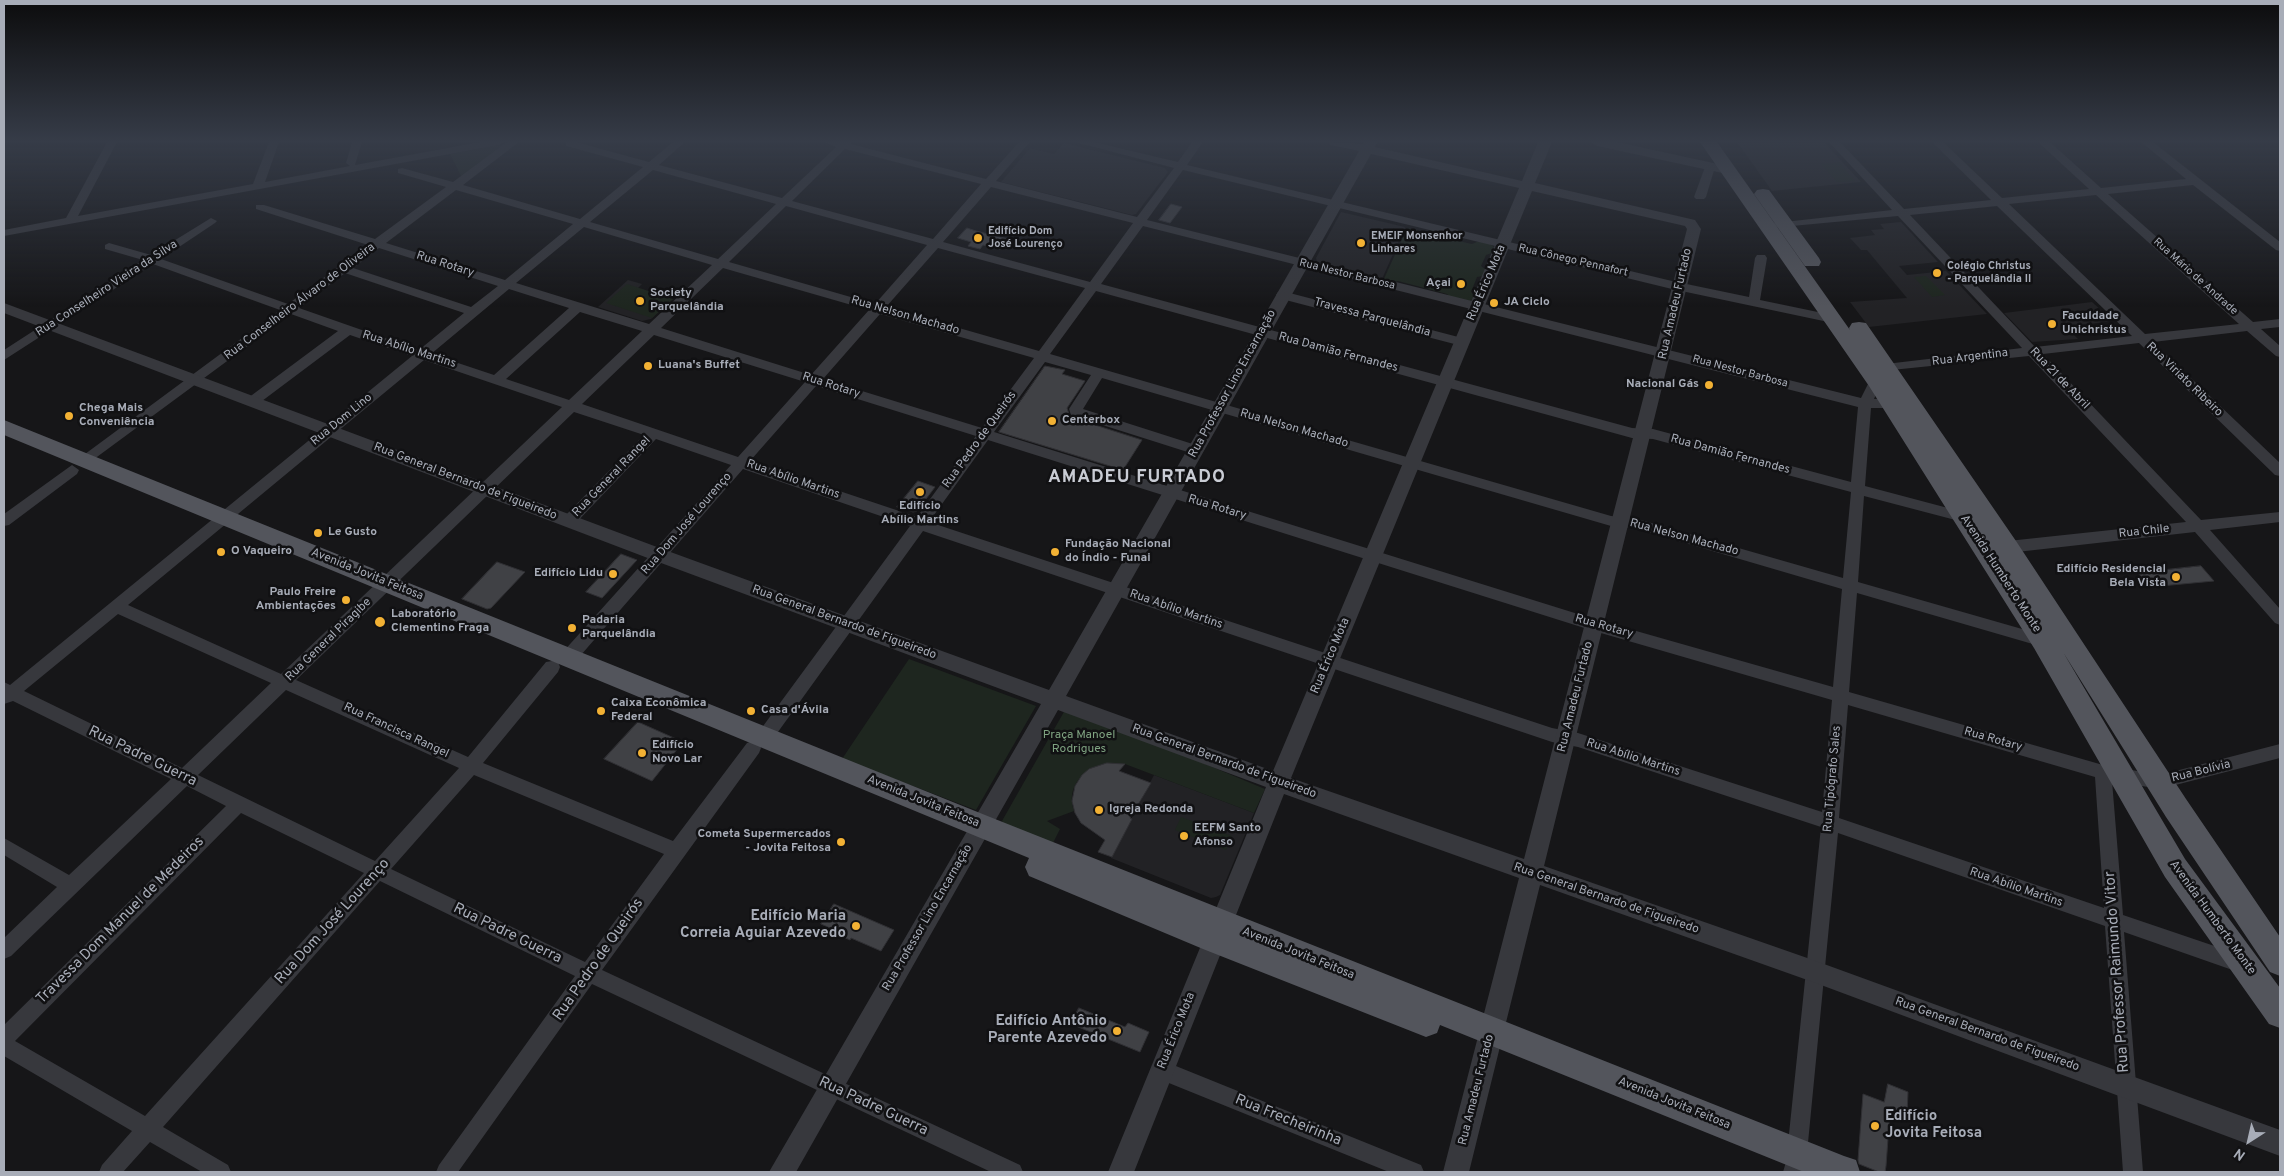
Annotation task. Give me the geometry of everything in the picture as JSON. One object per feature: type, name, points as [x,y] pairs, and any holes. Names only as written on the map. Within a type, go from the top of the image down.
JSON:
[{"type":"main road","name":"Avenida Humberto Monte","points":[[1742,197],[1767,226],[1833,319],[1877,373],[2008,547],[2160,782],[2280,962]]},
{"type":"main road","name":"Avenida Humberto Monte","points":[[1766,197],[1786,224],[1877,373],[1890,403],[2043,641],[2112,774],[2175,868],[2280,1013]]},
{"type":"main road","name":"Avenida Jovita Feitosa","points":[[4,427],[79,465],[218,523],[1217,931],[1490,1039],[1796,1167],[1844,1172]]},
{"type":"main road","name":"Avenida Jovita Feitosa","points":[[4,442],[79,465]]},
{"type":"street","points":[[71,218],[82,197]]},
{"type":"street","points":[[4,233],[71,218],[184,197]]},
{"type":"street","name":"Rua Conselheiro Álvaro de Oliveira","points":[[4,521],[442,197]]},
{"type":"street","name":"Rua Nelson Machado","points":[[494,197],[878,307],[1411,464],[1611,521],[1621,521],[1849,583],[2043,641]]},
{"type":"street","name":"Rua Dom Lino","points":[[6,694],[118,606],[614,197]]},
{"type":"street","name":"Rua Damião Fernandes","points":[[765,197],[1632,433],[1653,434],[1963,517]]},
{"type":"street","name":"Rua General Piragibe","points":[[4,950],[183,777],[383,589],[789,197]]},
{"type":"street","name":"Rua Dom José Lourenço","points":[[110,1172],[472,766],[560,663],[977,197]]},
{"type":"street","name":"Rua Nestor Barbosa","points":[[1038,197],[1865,404],[1890,403]]},
{"type":"street","name":"Rua Pedro de Queirós","points":[[446,1172],[590,974],[676,851],[847,624],[1158,197]]},
{"type":"street","name":"Rua Cônego Pennafort","points":[[1303,197],[1680,286],[1833,319]]},
{"type":"street","name":"Rua Professor Lino Encarnação","points":[[782,1172],[1172,494],[1282,295],[1341,197]]},
{"type":"street","name":"Rua Érico Mota","points":[[1121,1172],[1278,782],[1374,557],[1523,197]]},
{"type":"street","name":"Rua Amadeu Furtado","points":[[1456,1172],[1694,229],[1690,223],[1579,197]]},
{"type":"street","name":"Rua 21 de Abril","points":[[1885,197],[2198,526],[2280,619]]},
{"type":"street","name":"Rua Viriato Ribeiro","points":[[1995,197],[2280,471]]},
{"type":"street","points":[[1767,226],[2042,197]]},
{"type":"street","name":"Rua Mário de Andrade","points":[[2107,197],[2280,354]]},
{"type":"street","points":[[2216,197],[2280,248]]},
{"type":"street","name":"Rua Rotary","points":[[260,207],[1594,625],[2112,774]]},
{"type":"street","points":[[4,227],[71,218]]},
{"type":"street","name":"Rua Conselheiro Vieira da Silva","points":[[4,356],[211,221]]},
{"type":"street","name":"Rua Abílio Martins","points":[[108,247],[151,259],[348,330],[498,379],[1328,662],[1830,823],[2246,966]]},
{"type":"street","points":[[1754,302],[1761,258]]},
{"type":"street","points":[[345,269],[474,312]]},
{"type":"street","name":"Travessa Parquelândia","points":[[1282,295],[1462,342]]},
{"type":"street","points":[[498,379],[578,307]]},
{"type":"street","name":"Rua General Bernardo de Figueiredo","points":[[4,308],[658,555],[1278,782],[1531,873],[1813,971],[2280,1143]]},
{"type":"street","name":"Rua Argentina","points":[[1877,373],[2031,351],[2280,323]]},
{"type":"street","points":[[253,401],[348,330]]},
{"type":"street","points":[[1099,373],[1076,409],[1076,412],[1197,450]]},
{"type":"street","points":[[1865,404],[1877,373]]},
{"type":"street","name":"Rua Tipógrafo Sales","points":[[1796,1167],[1813,971],[1830,823],[1865,404]]},
{"type":"street","name":"Rua General Rangel","points":[[569,521],[654,433]]},
{"type":"street","name":"Rua Chile","points":[[2008,547],[2280,517]]},
{"type":"street","name":"Rua Francisca Rangel","points":[[118,606],[472,766],[676,851]]},
{"type":"street","name":"Rua Padre Guerra","points":[[6,694],[183,777],[590,974],[1013,1172]]},
{"type":"street","name":"Rua Bolívia","points":[[2112,774],[2160,782],[2280,751]]},
{"type":"street","name":"Rua Professor Raimundo Vitor","points":[[2112,774],[2114,922],[2133,1172]]},
{"type":"street","name":"Travessa Dom Manuel de Medeiros","points":[[4,1038],[238,805]]},
{"type":"street","points":[[4,846],[71,886]]},
{"type":"street","points":[[4,1045],[221,1172]]},
{"type":"street","name":"Rua Frecheirinha","points":[[1161,1070],[1414,1172]]},
{"type":"shaded area","points":[[1060,197],[1149,197],[1136,214],[1132,215]]},
{"type":"shaded area","name":"EMEIF Monsenhor Linhares","points":[[1341,212],[1405,227],[1382,279],[1317,262],[1316,258]]},
{"type":"shaded area","name":"Colégio Christus - Parquelândia II","points":[[1901,222],[1938,262],[1899,266],[1907,275],[1946,271],[1987,314],[1869,327],[1850,302],[1907,298],[1867,250],[1861,250],[1850,238],[1875,235],[1871,230],[1884,229],[1880,224]]},
{"type":"shaded area","name":"Society Parquelândia","points":[[628,280],[642,284],[638,288],[673,299],[651,319],[642,321],[598,307]]},
{"type":"shaded area","name":"Faculdade Unichristus","points":[[2092,302],[2113,321],[2066,327],[2078,339],[2032,342],[2004,313]]},
{"type":"shaded area","name":"EEFM Santo Afonso","points":[[1154,775],[1254,813],[1220,895],[1211,898],[1111,858]]},
{"type":"green space","points":[[1407,228],[1424,232],[1432,230],[1441,232],[1446,238],[1472,244],[1479,241],[1489,243],[1494,247],[1492,253],[1486,255],[1481,266],[1486,270],[1483,276],[1477,277],[1471,292],[1475,296],[1469,303],[1452,299],[1447,294],[1398,281],[1392,283],[1383,281]]},
{"type":"green space","points":[[1926,276],[1945,295],[1932,297],[1914,277]]},
{"type":"green space","name":"Society Parquelândia","points":[[627,284],[673,299],[652,318],[606,303]]},
{"type":"green space","points":[[909,659],[1036,706],[976,810],[842,759]]},
{"type":"green space","name":"Praça Manoel Rodrigues","points":[[1065,710],[1174,751],[1265,789],[1254,813],[1125,764],[1114,764],[1094,768],[1085,774],[1073,789],[1074,811],[1047,821],[1060,829],[1052,845],[1004,826],[1002,821]]},
{"type":"green space","points":[[1181,817],[1232,836],[1226,850],[1175,830]]},
{"type":"building","points":[[1171,204],[1182,207],[1170,223],[1159,220]]},
{"type":"building","name":"Edifício Dom José Lourenço","points":[[967,228],[1008,239],[1000,249],[983,245],[980,249],[968,246],[971,242],[958,238]]},
{"type":"building","name":"Centerbox","points":[[1045,366],[1065,370],[1062,374],[1085,381],[1067,408],[1070,417],[1142,440],[1123,470],[999,432]]},
{"type":"building","name":"Edifício Abílio Martins","points":[[918,481],[935,487],[917,511],[913,512],[897,507]]},
{"type":"building","name":"Edifício Lidu","points":[[621,554],[637,560],[602,598],[586,592]]},
{"type":"building","points":[[497,562],[525,572],[491,608],[487,609],[462,599]]},
{"type":"building","name":"Edifício Residencial Bela Vista","points":[[2201,566],[2214,581],[2150,587],[2138,573]]},
{"type":"building","name":"Edifício Novo Lar","points":[[638,722],[683,742],[652,781],[604,759]]},
{"type":"building","name":"Igreja Redonda","points":[[1107,763],[1125,764],[1119,771],[1151,783],[1130,818],[1132,819],[1112,857],[1098,852],[1105,840],[1081,823],[1075,813],[1072,801],[1075,786],[1082,775],[1089,769]]},
{"type":"building","name":"Edifício Maria Correia Aguiar Azevedo","points":[[834,904],[894,930],[881,951],[851,938],[850,940],[839,935],[841,933],[821,924]]},
{"type":"building","name":"Edifício Antônio Parente Azevedo","points":[[1079,1008],[1125,1027],[1128,1023],[1149,1032],[1140,1052],[1071,1024]]},
{"type":"building","name":"Edifício Jovita Feitosa","points":[[1888,1084],[1908,1092],[1907,1116],[1890,1111],[1885,1172],[1879,1172],[1859,1164],[1858,1160],[1863,1094],[1884,1102]]},
{"type":"place","name":"Edifício Dom José Lourenço","points":[[978,238]]},
{"type":"place","name":"EMEIF Monsenhor Linhares","points":[[1361,243]]},
{"type":"place","name":"Colégio Christus - Parquelândia II","points":[[1937,273]]},
{"type":"place","name":"Açai","points":[[1461,284]]},
{"type":"place","name":"Society Parquelândia","points":[[640,301]]},
{"type":"place","name":"JA Ciclo","points":[[1494,303]]},
{"type":"place","name":"Faculdade Unichristus","points":[[2052,324]]},
{"type":"place","name":"Luana's Buffet","points":[[648,366]]},
{"type":"place","name":"Nacional Gás","points":[[1709,385]]},
{"type":"place","name":"Chega Mais Conveniência","points":[[69,416]]},
{"type":"place","name":"Centerbox","points":[[1052,421]]},
{"type":"place","name":"Edifício Abílio Martins","points":[[920,492]]},
{"type":"place","name":"Le Gusto","points":[[318,533]]},
{"type":"place","name":"O Vaqueiro","points":[[221,552]]},
{"type":"place","name":"Fundação Nacional do Índio - Funai","points":[[1055,552]]},
{"type":"place","name":"Edifício Lidu","points":[[613,574]]},
{"type":"place","name":"Edifício Residencial Bela Vista","points":[[2176,577]]},
{"type":"place","name":"Paulo Freire Ambientações","points":[[346,600]]},
{"type":"place","name":"Laboratório Clementino Fraga","points":[[380,622]]},
{"type":"place","name":"Padaria Parquelândia","points":[[572,628]]},
{"type":"place","name":"Caixa Econômica Federal","points":[[601,711]]},
{"type":"place","name":"Casa d'Ávila","points":[[751,711]]},
{"type":"place","name":"Edifício Novo Lar","points":[[642,753]]},
{"type":"place","name":"Igreja Redonda","points":[[1099,810]]},
{"type":"place","name":"EEFM Santo Afonso","points":[[1184,836]]},
{"type":"place","name":"Cometa Supermercados - Jovita Feitosa","points":[[841,842]]},
{"type":"place","name":"Edifício Maria Correia Aguiar Azevedo","points":[[856,926]]},
{"type":"place","name":"Edifício Antônio Parente Azevedo","points":[[1117,1031]]},
{"type":"place","name":"Edifício Jovita Feitosa","points":[[1875,1126]]},
{"type":"district","name":"AMADEU FURTADO","points":[[1137,478]]}]
